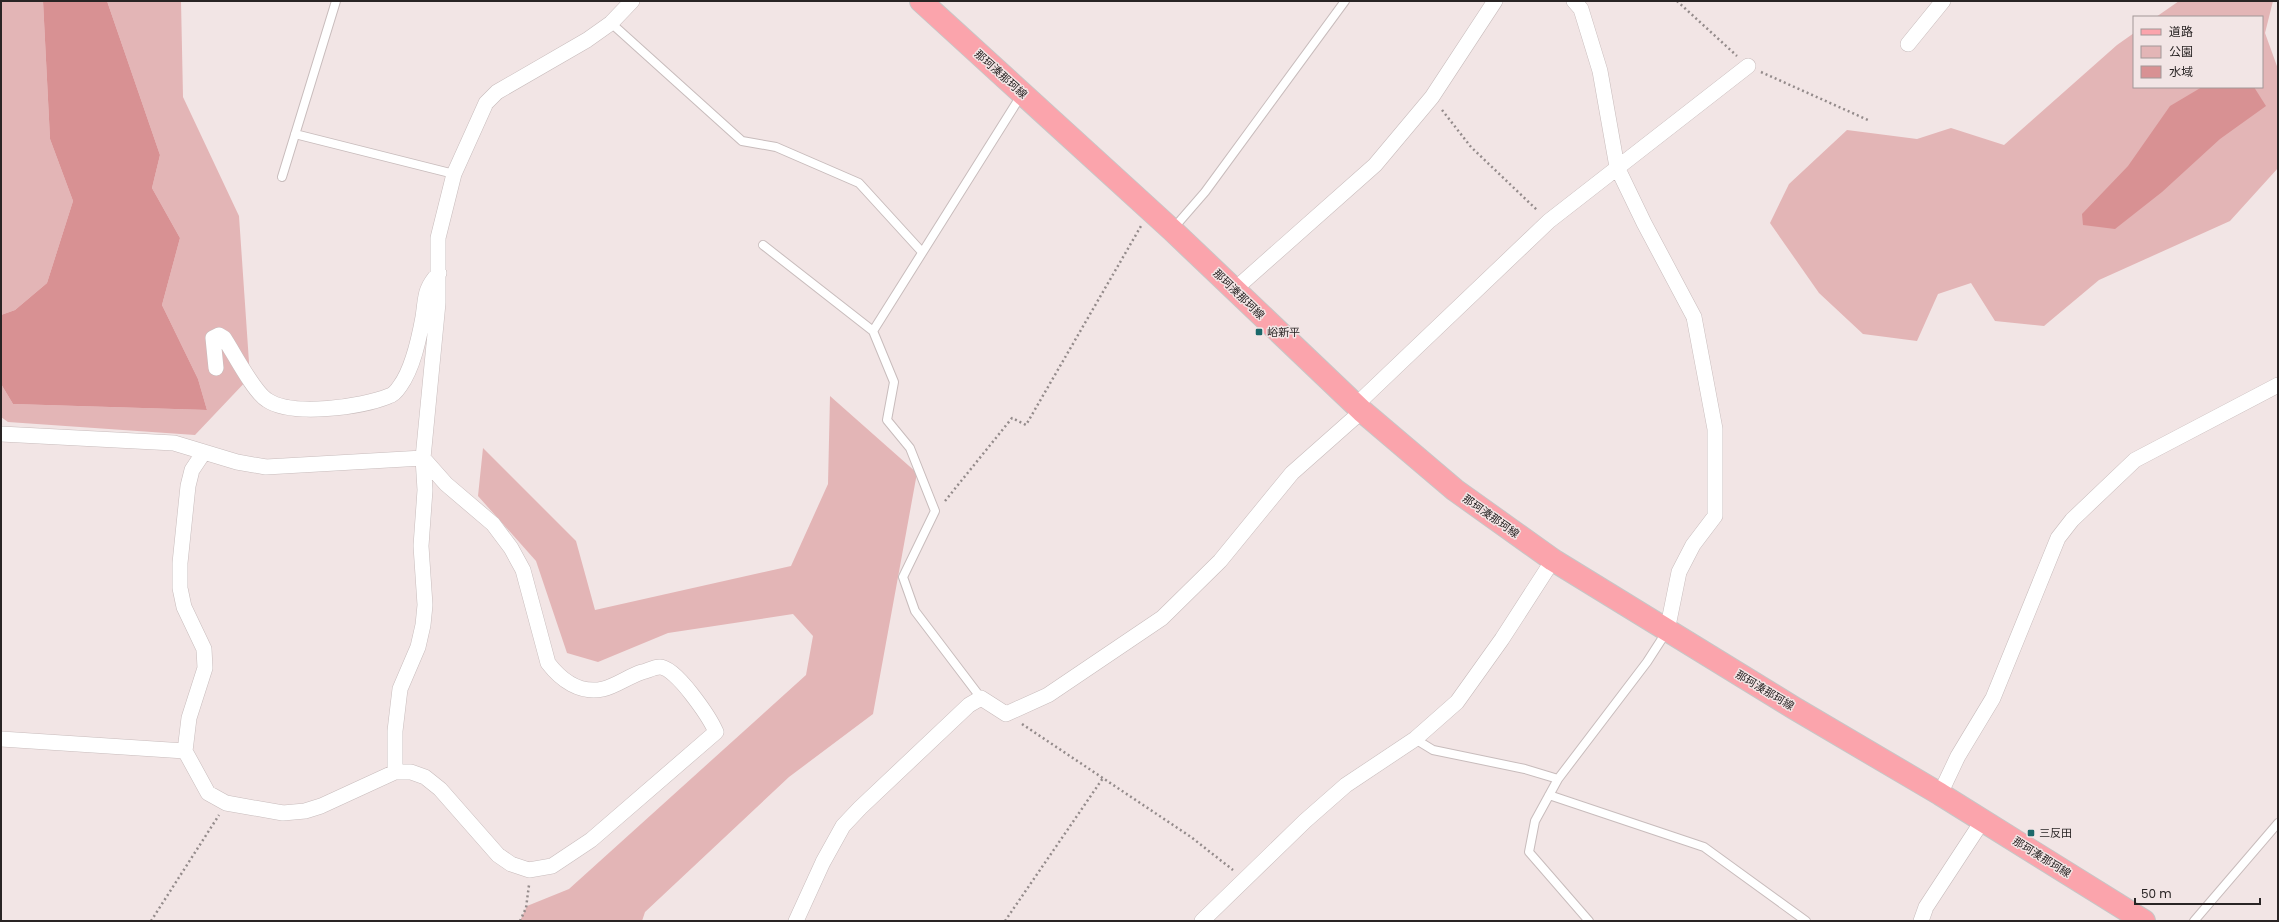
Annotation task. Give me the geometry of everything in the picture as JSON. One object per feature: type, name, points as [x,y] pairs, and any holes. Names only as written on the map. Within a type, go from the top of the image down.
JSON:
[{"type":"main road","name":"那珂湊那珂線","points":[[921,1],[1150,209],[1359,408],[1455,490],[1553,560],[1668,631],[1983,820],[2144,921]]},
{"type":"street","points":[[395,772],[395,731],[400,689],[418,648],[423,625],[424,605],[421,546],[425,490],[423,458],[432,378],[439,273],[438,238],[454,174],[486,103],[498,92],[611,23],[632,1]]},
{"type":"street","points":[[1234,290],[1376,165],[1432,97],[1495,1]]},
{"type":"street","points":[[1574,1],[1581,10],[1600,71],[1617,167],[1644,223],[1694,317],[1715,429],[1715,516],[1693,545],[1679,572],[1668,631]]},
{"type":"street","points":[[1908,44],[1943,1]]},
{"type":"street","points":[[796,921],[823,862],[843,826],[860,808],[969,705],[981,698],[1006,714],[1048,694],[1162,618],[1220,561],[1292,473],[1550,221],[1617,167],[1748,66]]},
{"type":"street","points":[[216,368],[213,338],[219,335],[224,338],[257,389],[266,400],[274,404],[299,409],[343,408],[391,396],[400,386],[410,367],[423,318],[426,291],[439,273]]},
{"type":"street","points":[[1940,794],[1958,756],[1993,698],[2058,538],[2072,520],[2135,460],[2278,385]]},
{"type":"street","points":[[1,434],[174,443],[237,462],[266,467],[423,458]]},
{"type":"street","points":[[204,452],[192,470],[188,486],[180,563],[180,588],[184,607],[204,649],[205,668],[189,718],[185,751],[208,793],[226,803],[283,813],[304,811],[320,806],[395,772],[411,772],[425,777],[440,789],[498,855],[511,864],[529,870],[552,866],[591,840],[716,732],[710,719],[670,670],[659,667],[636,674],[603,689],[588,690],[573,686],[558,676],[548,663],[523,570],[511,548],[492,524],[446,484],[423,458]]},
{"type":"street","points":[[1202,921],[1304,821],[1346,785],[1415,738],[1457,702],[1502,639],[1553,560]]},
{"type":"street","points":[[1,739],[185,751]]},
{"type":"street","points":[[1921,921],[1926,907],[1983,820]]},
{"type":"lane","points":[[282,177],[336,1]]},
{"type":"lane","points":[[1172,230],[1205,192],[1345,1]]},
{"type":"lane","points":[[611,23],[742,141],[776,147],[859,183],[922,252]]},
{"type":"lane","points":[[873,331],[1023,94]]},
{"type":"lane","points":[[295,134],[454,174]]},
{"type":"lane","points":[[763,245],[873,331],[894,382],[887,420],[910,448],[935,511],[903,577],[915,611],[981,698]]},
{"type":"lane","points":[[1589,921],[1529,852],[1535,821],[1558,779],[1647,662],[1668,631]]},
{"type":"lane","points":[[1415,738],[1433,750],[1524,769],[1558,779]]},
{"type":"lane","points":[[1549,795],[1704,847],[1806,921]]},
{"type":"lane","points":[[2194,921],[2278,822]]},
{"type":"path","points":[[1677,1],[1748,66],[1868,120]]},
{"type":"path","points":[[1432,97],[1471,147],[1550,221]]},
{"type":"path","points":[[932,518],[1012,418],[1026,425],[1150,209]]},
{"type":"path","points":[[1006,714],[1191,837],[1244,880]]},
{"type":"path","points":[[1005,921],[1103,778]]},
{"type":"path","points":[[151,921],[226,803]]},
{"type":"path","points":[[520,921],[529,896],[529,870]]},
{"type":"green space","points":[[1,1],[43,1],[50,139],[73,201],[47,283],[15,310],[1,315]]},
{"type":"green space","points":[[107,1],[181,1],[183,97],[239,216],[250,377],[195,435],[8,422],[1,417],[1,384],[13,404],[207,410],[198,379],[162,305],[180,238],[152,188],[160,155]]},
{"type":"green space","points":[[2179,1],[2273,1],[2265,33],[2278,69],[2278,168],[2230,221],[2099,280],[2044,326],[1995,321],[1971,283],[1938,294],[1917,341],[1863,334],[1819,293],[1770,223],[1789,184],[1847,130],[1917,139],[1951,128],[2004,145],[2117,45],[2133,34],[2133,88],[2263,88],[2263,16],[2157,16]]},
{"type":"green space","points":[[830,396],[917,473],[873,714],[789,777],[645,912],[642,921],[520,921],[527,906],[569,889],[806,675],[813,636],[793,614],[668,633],[598,662],[567,653],[536,561],[478,496],[483,448],[576,541],[595,610],[791,566],[828,484]]},
{"type":"water","points":[[43,1],[107,1],[160,155],[152,188],[180,238],[162,305],[198,379],[207,410],[13,404],[1,384],[1,315],[15,310],[47,283],[73,201],[50,139]]},
{"type":"water","points":[[2200,88],[2255,88],[2266,106],[2220,139],[2162,192],[2115,229],[2083,225],[2082,214],[2128,166],[2170,106]]},
{"type":"place","name":"峪新平","points":[[1259,332]]},
{"type":"place","name":"三反田","points":[[2031,833]]}]
